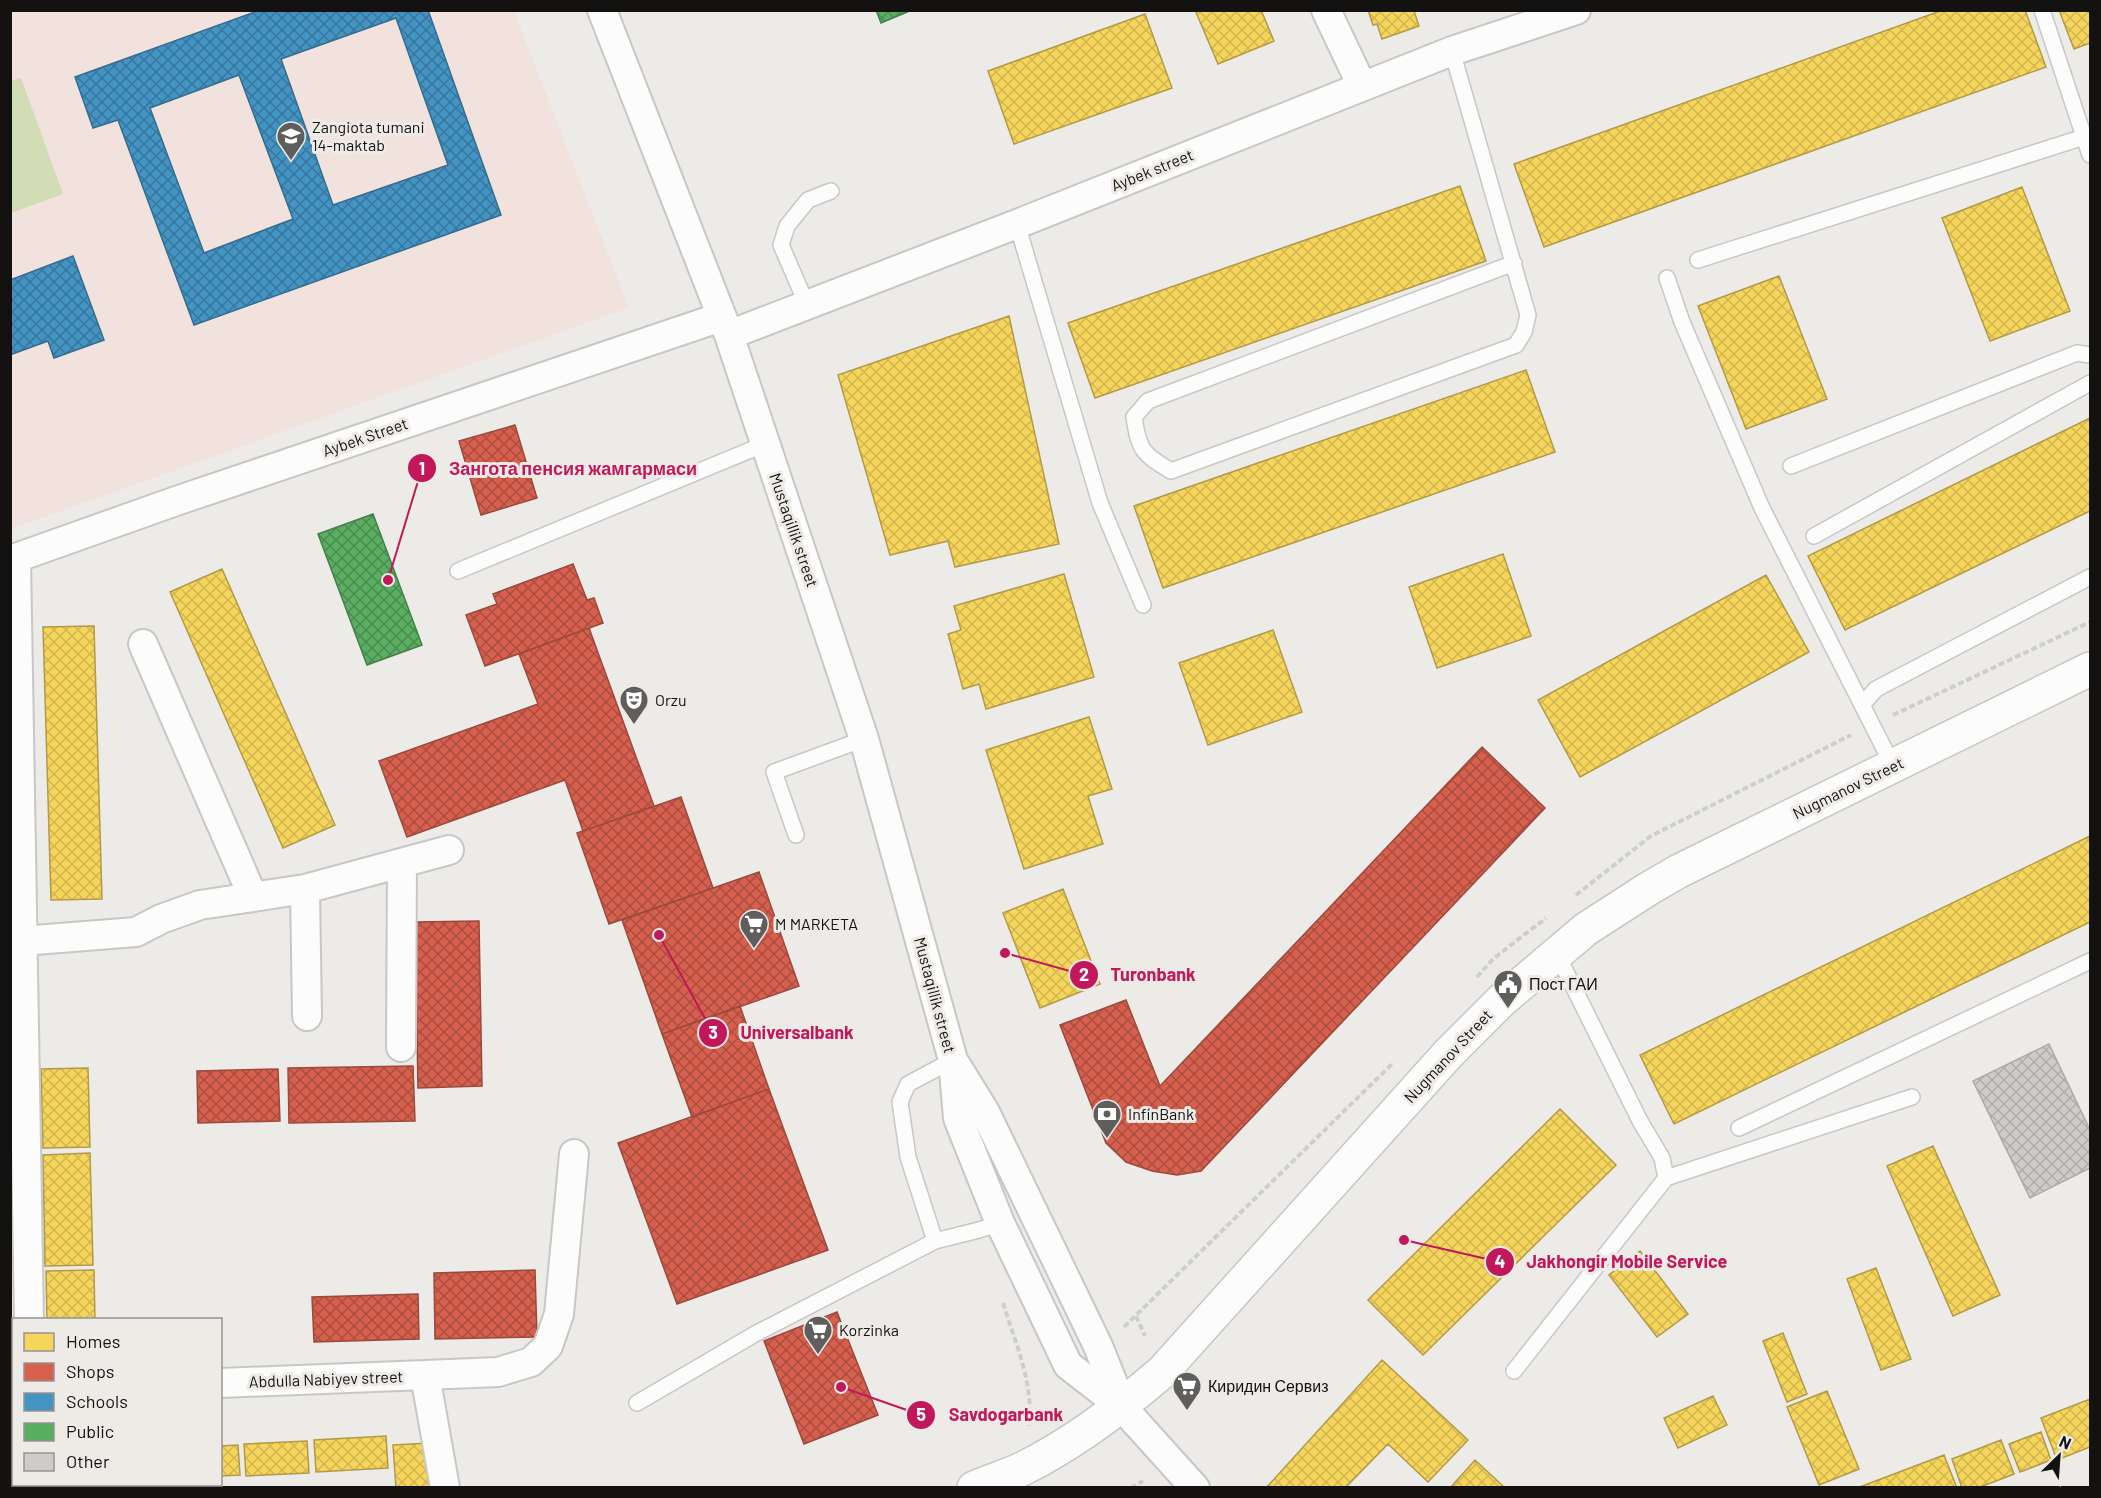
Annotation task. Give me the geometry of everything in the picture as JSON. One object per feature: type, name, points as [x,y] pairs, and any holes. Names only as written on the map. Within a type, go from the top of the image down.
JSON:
[{"type":"main road","name":"Nugmanov Street","points":[[974,1488],[1019,1470],[1047,1455],[1122,1407],[1161,1372],[1448,1054],[1501,1000],[1586,929],[1648,889],[2091,669]]},
{"type":"street","name":"Mustaqillik street","points":[[602,10],[725,326],[864,740],[953,1060],[958,1118],[1000,1223],[1068,1365],[1122,1407],[1195,1488]]},
{"type":"street","points":[[1326,10],[1362,86]]},
{"type":"street","name":"Aybek street","points":[[725,326],[807,305],[1452,51],[1576,10]]},
{"type":"street","name":"Aybek Street","points":[[13,559],[179,500],[725,326]]},
{"type":"street","points":[[13,559],[28,1318]]},
{"type":"street","points":[[143,644],[253,897]]},
{"type":"street","points":[[22,941],[136,932],[161,919],[200,905],[305,889],[449,850]]},
{"type":"street","points":[[401,1047],[402,863]]},
{"type":"street","points":[[305,889],[307,1016]]},
{"type":"street","name":"Mustaqillik street","points":[[953,1060],[985,1112],[1098,1346],[1122,1407]]},
{"type":"street","points":[[425,1375],[498,1372],[531,1362],[548,1346],[559,1314],[574,1154]]},
{"type":"street","name":"Abdulla Nabiyev street","points":[[222,1383],[425,1375],[445,1488]]},
{"type":"lane","points":[[2042,10],[2091,155]]},
{"type":"lane","points":[[1452,51],[1514,263],[1528,315],[1524,332],[1516,345],[1171,471],[1148,457],[1137,441],[1134,417],[1148,400],[1514,263]]},
{"type":"lane","points":[[1698,260],[2084,137]]},
{"type":"lane","points":[[807,305],[781,245],[787,226],[808,200],[831,191]]},
{"type":"lane","points":[[1017,224],[1100,503],[1143,605]]},
{"type":"lane","points":[[1667,278],[1682,322],[1762,508],[1893,766]]},
{"type":"lane","points":[[1791,466],[2077,353],[2091,355]]},
{"type":"lane","points":[[1814,536],[2091,382]]},
{"type":"lane","points":[[458,571],[765,444]]},
{"type":"lane","points":[[1862,705],[1875,689],[2091,577]]},
{"type":"lane","points":[[796,835],[774,772],[864,740]]},
{"type":"lane","points":[[1556,952],[1640,1121],[1662,1158],[1666,1178]]},
{"type":"lane","points":[[1739,1128],[2091,961]]},
{"type":"lane","points":[[935,1241],[908,1157],[900,1102],[908,1084],[953,1060]]},
{"type":"lane","points":[[1514,1371],[1666,1178],[1912,1097]]},
{"type":"lane","points":[[637,1403],[755,1334],[935,1241],[1000,1223]]},
{"type":"path","points":[[1001,1297],[1029,1390],[1029,1426]]},
{"type":"path","points":[[1136,1316],[1145,1336]]},
{"type":"path","points":[[1029,1390],[1035,1387]]},
{"type":"path","points":[[1131,1488],[1143,1480]]},
{"type":"shaded area","name":"Zangiota tumani 14-maktab","points":[[21,10],[514,11],[629,308],[11,529],[11,14]]},
{"type":"green space","points":[[21,78],[63,194],[11,213],[11,81]]},
{"type":"building: Homes","points":[[1195,10],[1261,10],[1274,41],[1218,64]]},
{"type":"building: Homes","points":[[1368,10],[1416,10],[1414,11],[1419,26],[1382,39],[1377,24],[1373,25]]},
{"type":"building: Homes","points":[[1943,10],[2025,10],[2046,67],[1544,247],[1514,164]]},
{"type":"building: Homes","points":[[2059,10],[2090,10],[2090,43],[2074,49]]},
{"type":"building: Homes","points":[[1145,14],[1172,88],[1014,144],[988,71]]},
{"type":"building: Homes","points":[[1460,186],[1486,261],[1095,398],[1068,323]]},
{"type":"building: Homes","points":[[2022,187],[2070,311],[1990,341],[1942,218]]},
{"type":"building: Homes","points":[[1779,276],[1827,399],[1746,429],[1698,306]]},
{"type":"building: Homes","points":[[1009,316],[1059,544],[955,567],[948,541],[890,555],[838,375]]},
{"type":"building: Homes","points":[[1526,370],[1555,452],[1163,588],[1134,506]]},
{"type":"building: Homes","points":[[2090,418],[2090,511],[1845,630],[1808,556]]},
{"type":"building: Homes","points":[[1503,554],[1531,636],[1437,668],[1409,587]]},
{"type":"building: Homes","points":[[222,569],[335,825],[283,848],[170,592]]},
{"type":"building: Homes","points":[[1064,574],[1094,677],[986,709],[979,684],[963,689],[948,634],[961,630],[954,606]]},
{"type":"building: Homes","points":[[1766,575],[1809,652],[1580,777],[1538,700]]},
{"type":"building: Homes","points":[[94,626],[102,899],[51,900],[43,627]]},
{"type":"building: Homes","points":[[1273,630],[1302,712],[1208,745],[1179,663]]},
{"type":"building: Homes","points":[[1089,717],[1112,789],[1088,796],[1103,844],[1024,869],[986,750]]},
{"type":"building: Homes","points":[[2090,836],[2090,922],[1674,1124],[1640,1055]]},
{"type":"building: Homes","points":[[1063,889],[1100,984],[1040,1008],[1003,913]]},
{"type":"building: Homes","points":[[88,1068],[90,1147],[43,1148],[41,1069]]},
{"type":"building: Homes","points":[[1560,1109],[1616,1165],[1423,1355],[1368,1300]]},
{"type":"building: Homes","points":[[1933,1146],[2000,1295],[1953,1316],[1887,1166]]},
{"type":"building: Homes","points":[[90,1153],[93,1265],[45,1266],[43,1155]]},
{"type":"building: Homes","points":[[1640,1251],[1688,1314],[1657,1337],[1609,1275]]},
{"type":"building: Homes","points":[[1876,1268],[1911,1359],[1881,1370],[1847,1279]]},
{"type":"building: Homes","points":[[94,1270],[95,1318],[47,1318],[46,1271]]},
{"type":"building: Homes","points":[[1783,1333],[1807,1394],[1787,1402],[1763,1341]]},
{"type":"building: Homes","points":[[1382,1360],[1468,1440],[1428,1482],[1388,1444],[1345,1488],[1266,1488]]},
{"type":"building: Homes","points":[[1827,1391],[1859,1469],[1819,1485],[1787,1407]]},
{"type":"building: Homes","points":[[1713,1396],[1727,1425],[1678,1448],[1664,1418]]},
{"type":"building: Homes","points":[[2090,1399],[2090,1447],[2057,1460],[2041,1418]]},
{"type":"building: Homes","points":[[2041,1432],[2051,1460],[2020,1472],[2009,1444]]},
{"type":"building: Homes","points":[[386,1436],[388,1468],[316,1472],[314,1440]]},
{"type":"building: Homes","points":[[2001,1440],[2014,1474],[1978,1488],[1962,1488],[1952,1459]]},
{"type":"building: Homes","points":[[307,1441],[309,1473],[246,1476],[244,1444]]},
{"type":"building: Homes","points":[[429,1443],[432,1488],[396,1488],[393,1445]]},
{"type":"building: Homes","points":[[238,1445],[240,1475],[222,1476],[222,1446]]},
{"type":"building: Homes","points":[[10,1454],[12,1454],[12,1486],[10,1486]]},
{"type":"building: Homes","points":[[1944,1455],[1957,1488],[1857,1488]]},
{"type":"building: Homes","points":[[1475,1460],[1505,1488],[1450,1488]]},
{"type":"building: Shops","points":[[515,425],[537,498],[481,515],[459,441]]},
{"type":"building: Shops","points":[[573,564],[587,600],[594,598],[603,623],[485,666],[466,615],[497,604],[493,594]]},
{"type":"building: Shops","points":[[589,628],[654,806],[583,831],[565,780],[407,837],[379,761],[538,704],[519,654]]},
{"type":"building: Shops","points":[[1482,747],[1545,808],[1201,1171],[1177,1175],[1152,1171],[1126,1162],[1106,1143],[1060,1025],[1126,1000],[1160,1086]]},
{"type":"building: Shops","points":[[681,797],[713,888],[609,924],[577,833]]},
{"type":"building: Shops","points":[[759,872],[799,986],[662,1034],[622,920]]},
{"type":"building: Shops","points":[[479,921],[482,1086],[418,1088],[415,922]]},
{"type":"building: Shops","points":[[740,1006],[769,1089],[692,1117],[662,1034]]},
{"type":"building: Shops","points":[[413,1066],[415,1121],[289,1123],[288,1068]]},
{"type":"building: Shops","points":[[278,1069],[280,1121],[198,1123],[197,1071]]},
{"type":"building: Shops","points":[[769,1089],[828,1250],[677,1304],[618,1143]]},
{"type":"building: Shops","points":[[535,1270],[537,1337],[435,1339],[434,1273]]},
{"type":"building: Shops","points":[[418,1294],[419,1339],[314,1342],[312,1297]]},
{"type":"building: Shops","points":[[837,1312],[878,1415],[804,1444],[764,1341]]},
{"type":"building: Schools","points":[[260,10],[428,10],[501,215],[194,325],[118,120],[93,128],[75,77]],"holes":[[[396,18],[448,165],[333,205],[281,59]],[[239,75],[293,219],[204,253],[150,108]]]},
{"type":"building: Schools","points":[[73,256],[104,340],[54,358],[48,341],[10,355],[10,280]]},
{"type":"building: Public","points":[[876,10],[912,10],[881,23]]},
{"type":"building: Public","points":[[373,514],[422,645],[367,665],[318,534]]},
{"type":"building: Other","points":[[2049,1044],[2090,1130],[2090,1168],[2030,1198],[1973,1081]]},
{"type":"place","name":"Zangiota tumani 14-maktab","points":[[291,162]]},
{"type":"place","name":"Зангота пенсия жамгармаси","points":[[388,580]]},
{"type":"place","name":"Orzu","points":[[634,726]]},
{"type":"place","name":"Universalbank","points":[[659,935]]},
{"type":"place","name":"M MARKETA","points":[[754,950]]},
{"type":"place","name":"Turonbank","points":[[1005,953]]},
{"type":"place","name":"Пост ГАИ","points":[[1508,1010]]},
{"type":"place","name":"InfinBank","points":[[1107,1140]]},
{"type":"place","name":"Jakhongir Mobile Service","points":[[1404,1240]]},
{"type":"place","name":"Korzinka","points":[[818,1356]]},
{"type":"place","name":"Savdogarbank","points":[[841,1387]]},
{"type":"place","name":"Киридин Сервиз","points":[[1187,1412]]}]
